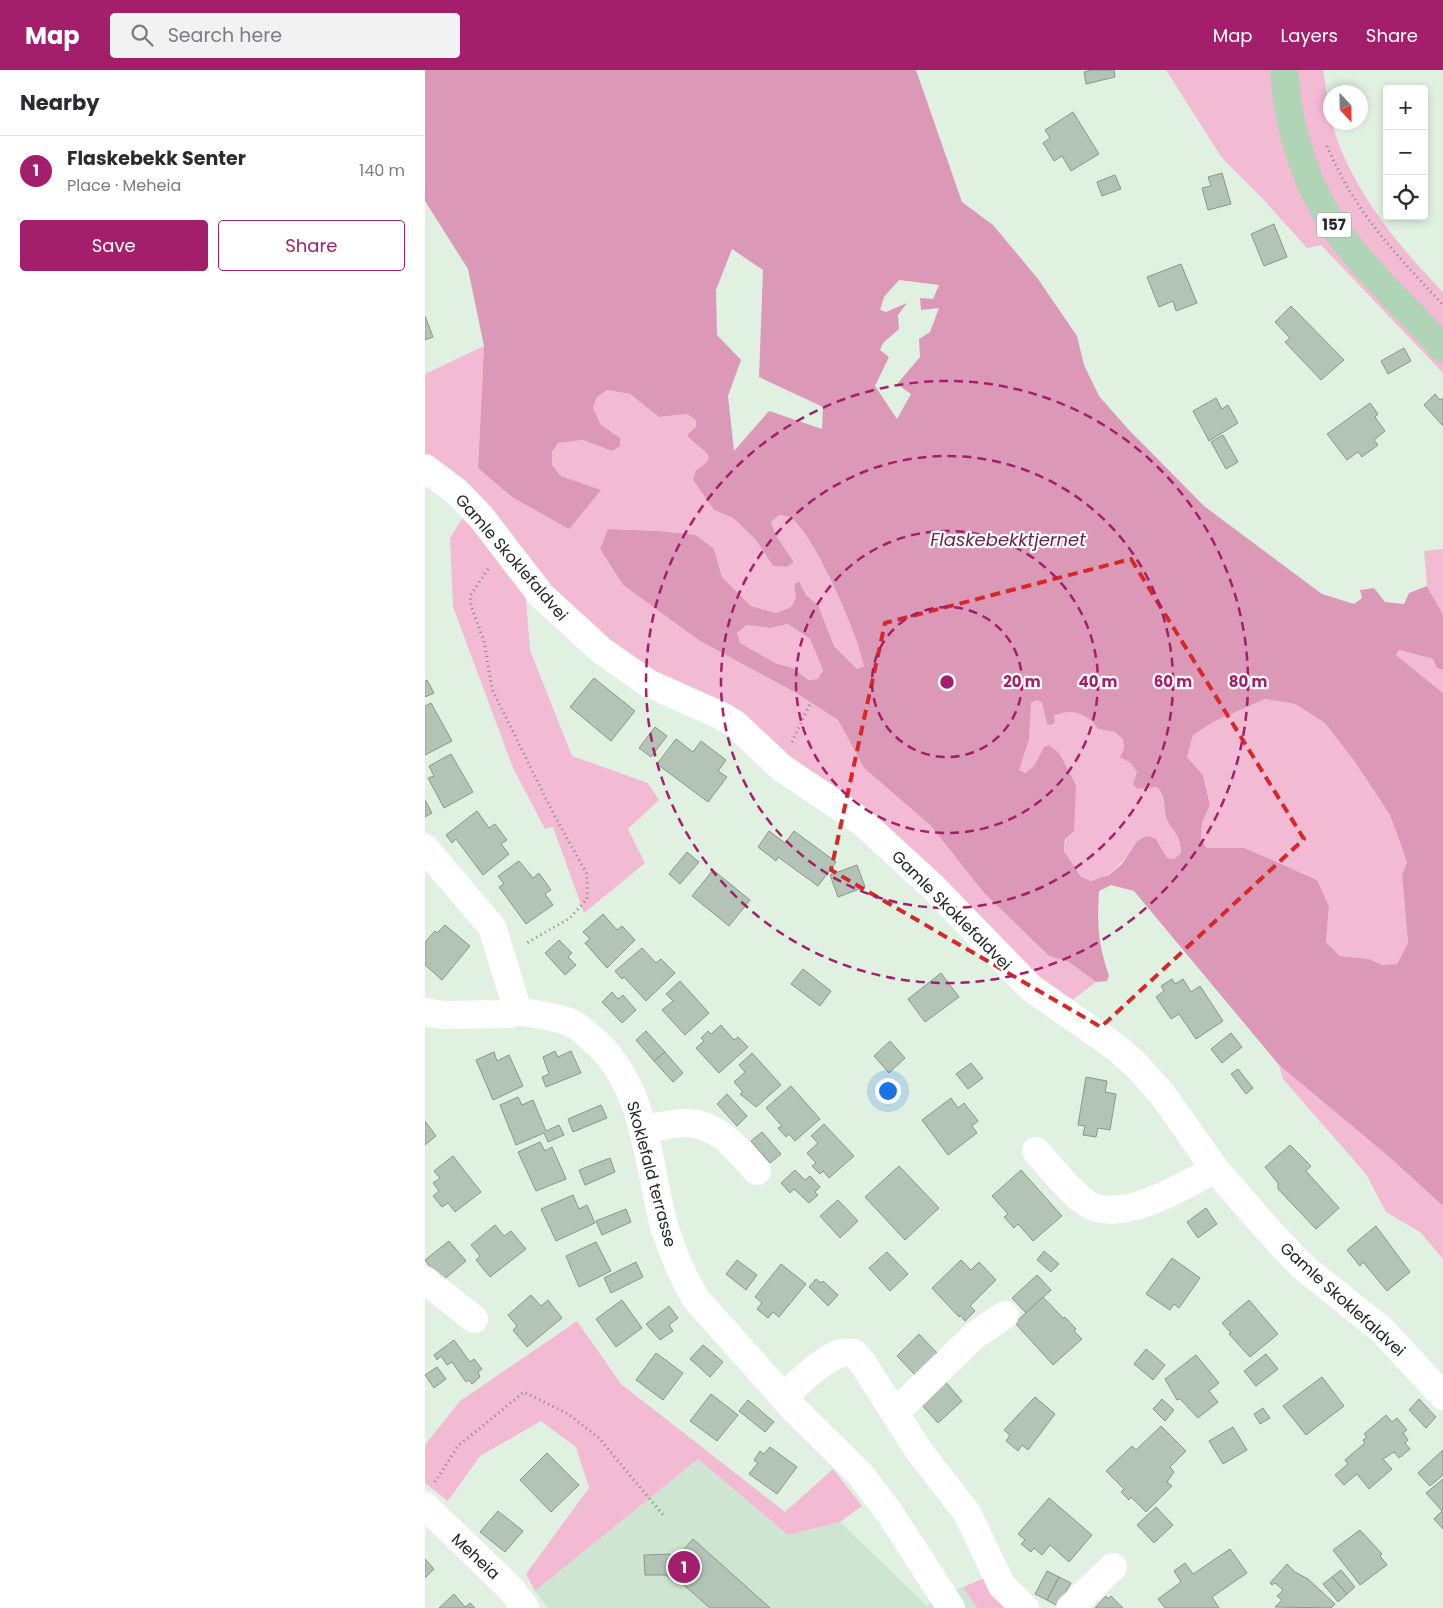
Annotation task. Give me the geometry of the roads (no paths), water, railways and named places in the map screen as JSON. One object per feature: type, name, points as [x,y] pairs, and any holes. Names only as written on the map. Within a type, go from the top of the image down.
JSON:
[{"type":"main road","name":"157","points":[[1284,70],[1292,126],[1301,160],[1313,189],[1329,218],[1366,266],[1443,348]]},
{"type":"street","name":"Gamle Skoklefaldvei","points":[[425,468],[457,492],[505,547],[541,594],[602,651],[648,683],[722,716],[735,724],[781,768],[861,821],[931,885],[1031,988],[1117,1048],[1136,1065],[1162,1094],[1215,1169],[1302,1266],[1383,1331],[1443,1396]]},
{"type":"street","points":[[425,848],[492,927],[518,1011]]},
{"type":"street","name":"Skoklefald terrasse","points":[[425,1012],[443,1015],[511,1014],[518,1011],[567,1021],[604,1048],[615,1062],[635,1104],[643,1129],[664,1224],[673,1254],[696,1299],[784,1398],[860,1474],[896,1523],[951,1608]]},
{"type":"street","points":[[643,1129],[685,1123],[711,1128],[726,1139],[757,1171]]},
{"type":"street","points":[[1035,1151],[1085,1202],[1109,1211],[1122,1210],[1153,1199],[1215,1169]]},
{"type":"street","points":[[425,1280],[474,1319]]},
{"type":"street","points":[[895,1413],[975,1335],[1005,1315]]},
{"type":"street","points":[[784,1398],[793,1387],[824,1364],[842,1353],[854,1353],[863,1362],[919,1452],[967,1513],[1002,1586],[1025,1608]]},
{"type":"street","name":"Meheia","points":[[430,1495],[511,1589],[525,1608]]},
{"type":"street","points":[[1070,1608],[1113,1567]]},
{"type":"water","name":"Flaskebekktjernet","points":[[425,70],[916,70],[962,202],[993,225],[1038,279],[1077,336],[1084,365],[1099,396],[1128,429],[1204,506],[1322,594],[1354,604],[1362,598],[1360,590],[1374,588],[1385,602],[1404,604],[1409,593],[1427,586],[1443,615],[1443,670],[1437,668],[1433,659],[1399,650],[1396,655],[1443,693],[1443,1206],[1387,1155],[1279,1065],[1134,891],[1111,885],[1099,891],[1099,934],[1109,976],[1107,981],[1096,982],[1069,962],[1049,956],[984,893],[930,825],[864,768],[838,720],[796,693],[700,641],[623,585],[600,549],[608,529],[660,531],[696,535],[714,549],[722,577],[751,606],[776,613],[791,607],[796,597],[794,585],[799,581],[806,595],[818,605],[834,646],[857,669],[864,666],[845,610],[823,564],[801,527],[791,518],[779,515],[771,522],[776,535],[794,562],[787,567],[773,566],[756,540],[733,518],[714,510],[693,480],[696,470],[708,460],[706,452],[687,435],[696,427],[696,420],[687,414],[659,417],[630,394],[607,390],[597,397],[593,408],[601,425],[620,438],[620,446],[612,451],[583,440],[558,443],[552,452],[552,465],[561,476],[601,490],[569,529],[512,497],[478,468],[484,346],[468,269],[425,201]],"holes":[[[732,249],[763,270],[759,377],[823,407],[822,429],[769,411],[734,451],[728,396],[741,360],[717,335],[716,290]],[[899,280],[939,285],[933,299],[920,298],[921,310],[939,308],[930,332],[919,339],[920,357],[897,384],[911,394],[897,419],[875,386],[889,357],[880,350],[883,343],[899,329],[898,315],[907,303],[886,312],[880,310],[884,297]],[[788,624],[810,639],[823,670],[818,679],[809,680],[793,668],[775,663],[740,643],[737,633],[747,625],[770,628]],[[1265,699],[1295,704],[1325,723],[1355,762],[1390,815],[1407,862],[1402,875],[1408,943],[1397,964],[1382,965],[1369,959],[1340,956],[1326,942],[1329,906],[1317,880],[1245,848],[1207,848],[1201,841],[1202,823],[1210,805],[1203,775],[1187,757],[1193,735],[1213,722]],[[1037,700],[1042,703],[1047,724],[1051,725],[1055,722],[1054,716],[1073,712],[1089,719],[1098,729],[1115,732],[1123,739],[1124,749],[1120,757],[1131,763],[1137,772],[1133,784],[1137,789],[1157,787],[1160,791],[1166,817],[1179,840],[1181,853],[1174,859],[1167,858],[1156,839],[1147,836],[1137,841],[1122,864],[1109,875],[1091,881],[1081,877],[1064,851],[1065,839],[1074,831],[1076,785],[1060,754],[1049,745],[1044,747],[1034,766],[1025,773],[1019,770],[1029,740],[1031,703]]]},
{"type":"place","name":"Flaskebekk Senter","points":[[684,1567]]}]
